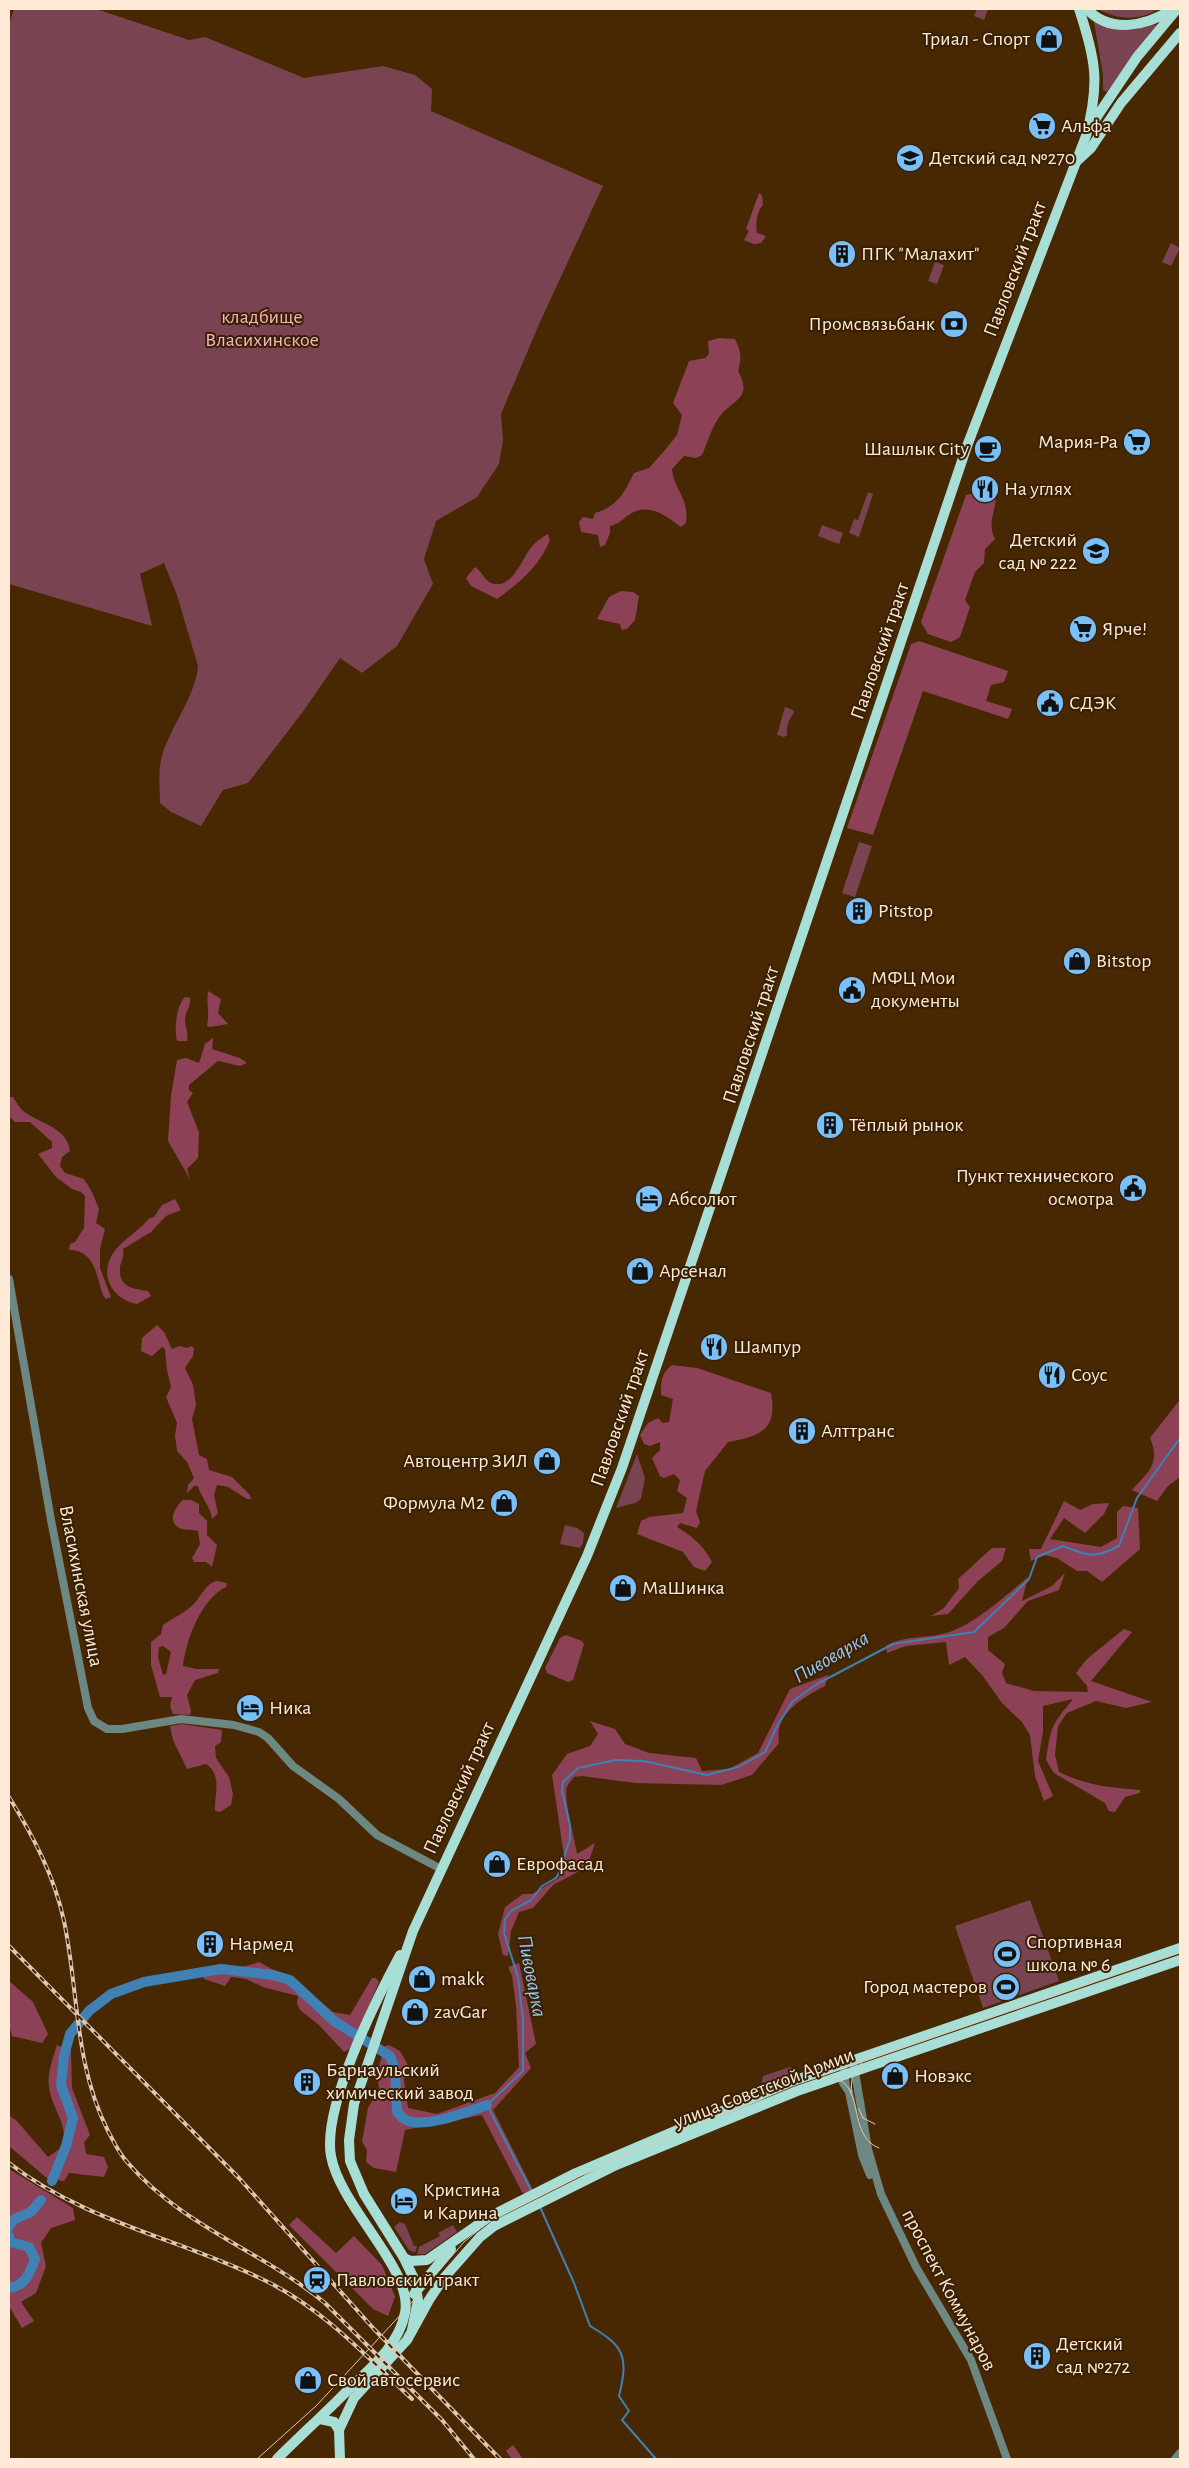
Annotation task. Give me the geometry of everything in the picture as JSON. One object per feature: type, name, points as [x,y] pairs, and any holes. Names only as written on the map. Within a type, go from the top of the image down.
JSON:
[{"type":"main road","name":"Павловский тракт","points":[[411,2298],[391,2263],[343,2191],[331,2156],[329,2132],[332,2114],[353,2056],[370,2018],[388,1978],[413,1931],[587,1556],[622,1468],[957,477],[988,390],[1086,136],[1096,80],[1091,48],[1079,9]]},
{"type":"main road","points":[[1088,9],[1105,20],[1118,24],[1132,25],[1158,18],[1173,9]]},
{"type":"main road","name":"Павловский тракт","points":[[1086,136],[1137,57],[1177,9]]},
{"type":"main road","points":[[1076,162],[1091,148],[1121,103],[1180,33]]},
{"type":"main road","name":"Павловский тракт","points":[[411,2298],[411,2271],[364,2194],[350,2161],[349,2140],[352,2115],[366,2068],[413,1931]]},
{"type":"main road","name":"улица Советской Армии","points":[[339,2430],[354,2398],[400,2349],[435,2290],[487,2231],[528,2203],[612,2156],[793,2081],[1180,1948]]},
{"type":"main road","name":"улица Советской Армии","points":[[547,2193],[756,2107],[829,2080],[1180,1960]]},
{"type":"main road","points":[[370,2018],[379,2015],[382,2023]]},
{"type":"main road","points":[[353,2056],[358,2069],[366,2068]]},
{"type":"main road","name":"улица Советской Армии","points":[[404,2258],[411,2261],[427,2260],[489,2217],[528,2203]]},
{"type":"main road","points":[[277,2459],[320,2419],[342,2395],[361,2368],[393,2334],[403,2319],[411,2298],[462,2237]]},
{"type":"main road","points":[[411,2298],[435,2290]]},
{"type":"main road","points":[[411,2298],[412,2330]]},
{"type":"main road","points":[[320,2419],[334,2422],[339,2430],[340,2459]]},
{"type":"street","name":"Власихинская улица","points":[[9,1279],[55,1538],[91,1716],[96,1723],[107,1729],[122,1729],[169,1720],[196,1719],[248,1728],[268,1738],[293,1766],[339,1799],[377,1835],[441,1869]]},
{"type":"street","name":"проспект Коммунаров","points":[[852,2060],[856,2071],[868,2149],[881,2194]]},
{"type":"street","points":[[844,2075],[845,2067],[852,2060]]},
{"type":"street","name":"проспект Коммунаров","points":[[844,2075],[864,2160],[916,2267],[974,2367],[1007,2459]]},
{"type":"street","points":[[829,2080],[839,2081],[846,2087]]},
{"type":"street","points":[[1175,2459],[1180,2453]]},
{"type":"green space","name":"кладбище Власихинское","points":[[14,9],[96,9],[189,40],[205,37],[304,78],[383,66],[415,75],[432,89],[431,111],[603,186],[540,322],[501,414],[503,441],[499,464],[477,497],[436,521],[424,559],[433,584],[397,646],[362,673],[340,658],[302,713],[248,783],[223,790],[201,826],[171,812],[160,803],[159,776],[161,760],[192,690],[198,666],[177,595],[164,563],[140,574],[152,626],[9,584],[9,24]]},
{"type":"green space","points":[[977,9],[988,9],[984,20],[974,16]]},
{"type":"green space","points":[[1098,9],[1159,9],[1144,16],[1128,18],[1106,13]]},
{"type":"green space","points":[[1094,21],[1131,29],[1159,24],[1107,92],[1103,90],[1103,75]]},
{"type":"green space","points":[[1171,243],[1180,248],[1171,266],[1162,262]]},
{"type":"green space","points":[[935,262],[944,265],[937,284],[928,281]]},
{"type":"green space","points":[[868,492],[873,494],[859,537],[849,533],[854,519],[858,520]]},
{"type":"green space","points":[[822,525],[843,533],[839,544],[818,536]]},
{"type":"green space","points":[[785,707],[793,710],[794,713],[788,723],[787,735],[784,737],[777,735]]},
{"type":"green space","points":[[859,842],[872,846],[855,897],[842,893]]},
{"type":"green space","points":[[637,1454],[645,1478],[641,1499],[635,1503],[616,1508]]},
{"type":"green space","points":[[565,1525],[577,1528],[584,1533],[583,1543],[580,1548],[560,1544]]},
{"type":"green space","name":"Спортивная школа № 6","points":[[1030,1900],[1059,1981],[983,2008],[955,1926]]},
{"type":"green space","points":[[790,2067],[799,2074],[764,2089],[761,2086],[763,2076]]},
{"type":"green space","points":[[400,2222],[405,2224],[414,2246],[417,2246],[415,2253],[409,2250],[394,2227]]},
{"type":"green space","points":[[453,2225],[457,2232],[425,2254],[417,2254],[419,2247],[440,2236],[438,2233]]},
{"type":"shaded area","points":[[759,193],[762,195],[763,205],[757,218],[757,233],[766,236],[761,243],[754,244],[744,240],[749,231],[746,229]]},
{"type":"shaded area","points":[[719,338],[735,339],[739,348],[740,362],[738,371],[742,381],[742,394],[723,412],[711,432],[702,455],[696,458],[684,456],[672,469],[686,507],[686,523],[681,527],[656,511],[642,510],[634,512],[610,526],[610,533],[605,545],[600,547],[598,535],[581,532],[579,522],[583,517],[593,519],[595,513],[615,503],[634,473],[649,468],[677,435],[682,415],[673,403],[689,361],[705,358],[709,354],[708,341]]},
{"type":"shaded area","points":[[978,492],[996,497],[992,523],[995,539],[985,549],[984,563],[975,572],[965,600],[970,607],[960,637],[951,642],[928,634],[921,622],[966,495]]},
{"type":"shaded area","points":[[548,534],[550,540],[546,550],[534,566],[521,580],[497,599],[471,586],[466,578],[475,567],[491,583],[504,583],[515,574],[538,540]]},
{"type":"shaded area","points":[[621,591],[633,592],[639,596],[635,620],[627,629],[622,630],[620,624],[597,619],[609,597]]},
{"type":"shaded area","points":[[919,641],[1008,671],[1004,682],[991,685],[986,701],[1012,709],[1008,719],[923,691],[873,835],[847,828],[911,644]]},
{"type":"shaded area","points":[[208,991],[221,999],[218,1013],[228,1024],[207,1026]]},
{"type":"shaded area","points":[[185,997],[190,998],[185,1019],[188,1035],[187,1041],[177,1041],[176,1018]]},
{"type":"shaded area","points":[[213,1038],[212,1049],[240,1058],[247,1063],[240,1066],[218,1061],[189,1085],[189,1090],[193,1093],[187,1102],[199,1132],[198,1158],[187,1169],[190,1179],[168,1141],[171,1096],[177,1060],[186,1058],[199,1063],[205,1044]]},
{"type":"shaded area","points":[[9,1097],[13,1097],[28,1115],[58,1131],[68,1143],[70,1151],[62,1157],[60,1166],[65,1173],[84,1179],[99,1209],[96,1223],[105,1229],[100,1249],[100,1268],[111,1297],[106,1299],[103,1295],[96,1272],[89,1259],[78,1251],[69,1250],[70,1244],[75,1242],[84,1228],[85,1196],[56,1177],[38,1154],[52,1148],[52,1142],[30,1122],[15,1122],[9,1116]]},
{"type":"shaded area","points":[[175,1199],[181,1210],[166,1216],[151,1232],[123,1249],[120,1269],[122,1280],[132,1288],[148,1291],[151,1296],[137,1304],[129,1302],[116,1293],[111,1286],[108,1279],[108,1263],[122,1243],[148,1219],[154,1217],[162,1205]]},
{"type":"shaded area","points":[[157,1325],[164,1332],[172,1349],[179,1346],[187,1348],[191,1346],[194,1348],[193,1356],[185,1368],[193,1385],[196,1405],[192,1419],[199,1455],[207,1459],[209,1470],[232,1477],[250,1495],[251,1499],[247,1499],[228,1487],[217,1485],[214,1495],[218,1513],[212,1519],[210,1510],[198,1486],[194,1486],[187,1493],[188,1485],[194,1478],[187,1462],[177,1451],[175,1435],[177,1423],[166,1397],[171,1387],[165,1349],[162,1347],[152,1356],[141,1351],[142,1338]]},
{"type":"shaded area","points":[[672,1365],[697,1368],[771,1393],[772,1415],[764,1429],[758,1434],[728,1442],[705,1471],[696,1511],[700,1522],[697,1528],[680,1523],[677,1527],[705,1550],[712,1562],[705,1571],[694,1567],[683,1552],[637,1534],[641,1521],[649,1517],[683,1513],[687,1498],[677,1491],[680,1480],[674,1474],[664,1478],[660,1476],[652,1458],[660,1450],[660,1442],[650,1446],[644,1444],[640,1435],[648,1423],[658,1418],[663,1423],[669,1422],[673,1399],[661,1395],[661,1386],[662,1378]]},
{"type":"shaded area","points":[[1178,1402],[1180,1402],[1180,1477],[1168,1486],[1157,1501],[1132,1490],[1151,1467],[1154,1454],[1150,1438]]},
{"type":"shaded area","points":[[183,1500],[191,1500],[199,1504],[199,1513],[207,1521],[207,1535],[217,1545],[212,1567],[206,1562],[194,1562],[192,1558],[200,1544],[198,1531],[180,1528],[173,1521],[175,1509]]},
{"type":"shaded area","points":[[1064,1501],[1080,1510],[1093,1504],[1109,1503],[1104,1514],[1085,1533],[1064,1518],[1050,1539],[1101,1547],[1117,1538],[1117,1512],[1123,1506],[1138,1508],[1140,1549],[1102,1582],[1087,1571],[1077,1571],[1057,1558],[1044,1555],[1031,1561],[1029,1549],[1041,1549]]},
{"type":"shaded area","points":[[992,1548],[1006,1548],[1002,1561],[978,1581],[948,1614],[931,1616],[944,1608],[959,1588],[958,1579]]},
{"type":"shaded area","points":[[1065,1573],[1059,1590],[1028,1601],[1004,1628],[988,1637],[988,1650],[1005,1664],[1002,1673],[1006,1683],[1034,1691],[1088,1692],[1087,1686],[1076,1673],[1087,1659],[1124,1629],[1132,1632],[1091,1681],[1152,1702],[1126,1708],[1096,1701],[1067,1713],[1058,1726],[1055,1755],[1059,1772],[1099,1785],[1140,1790],[1140,1793],[1125,1797],[1115,1812],[1109,1811],[1105,1803],[1054,1773],[1046,1760],[1051,1732],[1073,1699],[1043,1706],[1043,1732],[1038,1761],[1053,1796],[1044,1801],[1035,1776],[1030,1735],[1022,1722],[1002,1703],[982,1675],[965,1657],[949,1665],[946,1642],[906,1646],[887,1653],[886,1646],[900,1640],[946,1633],[967,1624],[989,1609],[1028,1577],[1022,1601],[1052,1586]]},
{"type":"shaded area","points":[[214,1582],[227,1583],[226,1587],[209,1601],[196,1621],[187,1644],[183,1666],[197,1669],[219,1669],[218,1673],[195,1680],[187,1695],[191,1711],[190,1715],[173,1714],[170,1706],[172,1697],[160,1697],[151,1665],[151,1642],[161,1634],[163,1625],[186,1611],[207,1587]],"holes":[[[163,1646],[171,1652],[166,1674],[163,1675],[158,1657],[159,1647]]]},
{"type":"shaded area","points":[[566,1635],[582,1641],[584,1644],[573,1680],[568,1682],[547,1673],[545,1668],[560,1638]]},
{"type":"shaded area","points":[[828,1675],[825,1686],[799,1701],[786,1715],[781,1723],[779,1743],[752,1775],[721,1785],[635,1783],[582,1776],[574,1777],[566,1793],[577,1854],[595,1843],[587,1867],[553,1885],[533,1908],[519,1912],[511,1931],[508,1956],[503,1955],[498,1934],[505,1907],[523,1894],[532,1894],[559,1878],[564,1856],[552,1775],[567,1754],[590,1746],[598,1734],[590,1721],[615,1729],[625,1744],[649,1753],[696,1758],[702,1771],[729,1769],[758,1753],[790,1689]]},
{"type":"shaded area","points":[[182,1724],[222,1730],[221,1742],[215,1746],[216,1758],[229,1777],[233,1794],[231,1805],[220,1812],[215,1811],[216,1779],[211,1769],[206,1764],[187,1769],[173,1740],[170,1726]]},
{"type":"shaded area","points":[[259,1962],[302,1986],[333,2012],[350,2015],[372,1978],[376,1978],[379,1982],[351,2048],[344,2052],[319,2025],[300,2010],[297,2004],[298,1996],[263,1987],[246,1979],[231,1977],[225,1986],[204,1979],[202,1969],[216,1965],[235,1969]]},
{"type":"shaded area","points":[[519,1963],[536,2044],[525,2053],[531,2068],[493,2110],[533,2190],[526,2194],[522,2192],[482,2115],[405,2130],[396,2172],[374,2168],[366,2162],[367,2150],[362,2142],[368,2108],[379,2089],[377,2073],[385,2046],[389,2045],[400,2051],[408,2065],[404,2080],[408,2108],[437,2114],[495,2093],[519,2067],[516,2006],[512,1976],[508,1967]]},
{"type":"shaded area","points":[[9,1981],[33,2002],[48,2034],[42,2043],[12,2036],[9,2024]]},
{"type":"shaded area","points":[[57,2045],[71,2051],[72,2088],[90,2135],[84,2142],[86,2154],[104,2157],[108,2167],[104,2177],[69,2173],[64,2181],[48,2179],[9,2146],[9,2116],[16,2120],[48,2157],[64,2146],[63,2130],[49,2087],[51,2066]]},
{"type":"shaded area","points":[[9,2169],[73,2208],[75,2220],[51,2228],[41,2243],[46,2266],[36,2293],[21,2302],[34,2321],[22,2328],[9,2306]]},
{"type":"shaded area","points":[[297,2217],[336,2253],[354,2236],[382,2265],[395,2297],[388,2316],[373,2309],[289,2225]]},
{"type":"shaded area","points":[[513,2445],[523,2459],[512,2459],[506,2451]]},
{"type":"waterway","name":"Пивоварка","points":[[532,2192],[487,2105],[523,2071],[523,2019],[518,1977],[504,1933],[505,1919],[511,1911],[531,1900],[542,1886],[556,1878],[559,1873],[570,1839],[570,1825],[562,1791],[563,1782],[578,1768],[616,1760],[644,1761],[707,1775],[738,1767],[765,1752],[778,1724],[793,1701],[817,1684],[893,1644],[974,1632],[1029,1579],[1037,1557],[1063,1546],[1091,1555],[1103,1553],[1119,1546],[1137,1498],[1180,1438]]},
{"type":"waterway","name":"Пивоварка","points":[[52,2181],[66,2146],[73,2118],[61,2085],[64,2056],[70,2034],[89,2011],[111,1994],[144,1982],[221,1969],[273,1975],[290,1980],[334,2021],[390,2056],[395,2069],[397,2112],[405,2119],[414,2122],[435,2121],[487,2105]]},
{"type":"waterway","name":"Пивоварка","points":[[9,2227],[15,2219],[30,2212],[41,2200]]},
{"type":"waterway","name":"Пивоварка","points":[[540,2207],[574,2283],[590,2326],[617,2346],[621,2353],[623,2371],[619,2396],[629,2411],[622,2420],[656,2459]]},
{"type":"waterway","name":"Пивоварка","points":[[9,2236],[10,2242],[29,2247],[35,2259],[29,2274],[23,2282],[9,2288]]},
{"type":"tram line","points":[[257,2459],[316,2406],[405,2310],[464,2242],[491,2220],[614,2159],[795,2084],[1180,1952]]},
{"type":"tram line","points":[[851,2093],[852,2078],[862,2062]]},
{"type":"tram line","points":[[827,2077],[840,2080],[848,2087],[853,2097],[862,2132],[869,2142],[879,2148]]},
{"type":"tram line","points":[[859,2109],[863,2118],[875,2124]]},
{"type":"railway","points":[[9,1797],[42,1856],[55,1888],[69,1948],[79,2028],[89,2080],[97,2106],[122,2156],[149,2185],[173,2204],[197,2221],[275,2268],[325,2303],[442,2420],[474,2459]]},
{"type":"railway","points":[[9,1946],[239,2178],[373,2328],[500,2459]]},
{"type":"railway","points":[[9,2163],[38,2183],[101,2215],[234,2266],[287,2292],[343,2334],[412,2399]]},
{"type":"place","name":"Триал - Спорт","points":[[1049,39]]},
{"type":"place","name":"Альфа","points":[[1042,126]]},
{"type":"place","name":"Детский сад №270","points":[[910,158]]},
{"type":"place","name":"ПГК \"Малахит\"","points":[[842,254]]},
{"type":"place","name":"Промсвязьбанк","points":[[954,324]]},
{"type":"place","name":"Мария-Ра","points":[[1137,442]]},
{"type":"place","name":"Шашлык City","points":[[988,449]]},
{"type":"place","name":"На углях","points":[[985,489]]},
{"type":"place","name":"Детский сад № 222","points":[[1096,551]]},
{"type":"place","name":"Ярче!","points":[[1083,629]]},
{"type":"place","name":"СДЭК","points":[[1050,703]]},
{"type":"place","name":"Pitstop","points":[[859,911]]},
{"type":"place","name":"Bitstop","points":[[1077,961]]},
{"type":"place","name":"МФЦ Мои документы","points":[[852,990]]},
{"type":"place","name":"Тёплый рынок","points":[[830,1125]]},
{"type":"place","name":"Пункт технического осмотра","points":[[1133,1188]]},
{"type":"place","name":"Абсолют","points":[[649,1199]]},
{"type":"place","name":"Арсенал","points":[[640,1271]]},
{"type":"place","name":"Шампур","points":[[714,1347]]},
{"type":"place","name":"Соус","points":[[1052,1375]]},
{"type":"place","name":"Алттранс","points":[[802,1431]]},
{"type":"place","name":"Автоцентр ЗИЛ","points":[[547,1461]]},
{"type":"place","name":"Формула М2","points":[[504,1503]]},
{"type":"place","name":"МаШинка","points":[[623,1588]]},
{"type":"place","name":"Ника","points":[[250,1708]]},
{"type":"place","name":"Еврофасад","points":[[497,1864]]},
{"type":"place","name":"Нармед","points":[[210,1944]]},
{"type":"place","name":"Спортивная школа № 6","points":[[1007,1954]]},
{"type":"place","name":"makk","points":[[422,1979]]},
{"type":"place","name":"Город мастеров","points":[[1006,1987]]},
{"type":"place","name":"zavGar","points":[[415,2012]]},
{"type":"place","name":"Новэкс","points":[[895,2076]]},
{"type":"place","name":"Барнаульский химический завод","points":[[307,2082]]},
{"type":"place","name":"Кристина и Карина","points":[[404,2201]]},
{"type":"place","name":"Павловский тракт","points":[[317,2280]]},
{"type":"place","name":"Детский сад №272","points":[[1037,2356]]},
{"type":"place","name":"Свой автосервис","points":[[308,2380]]}]
